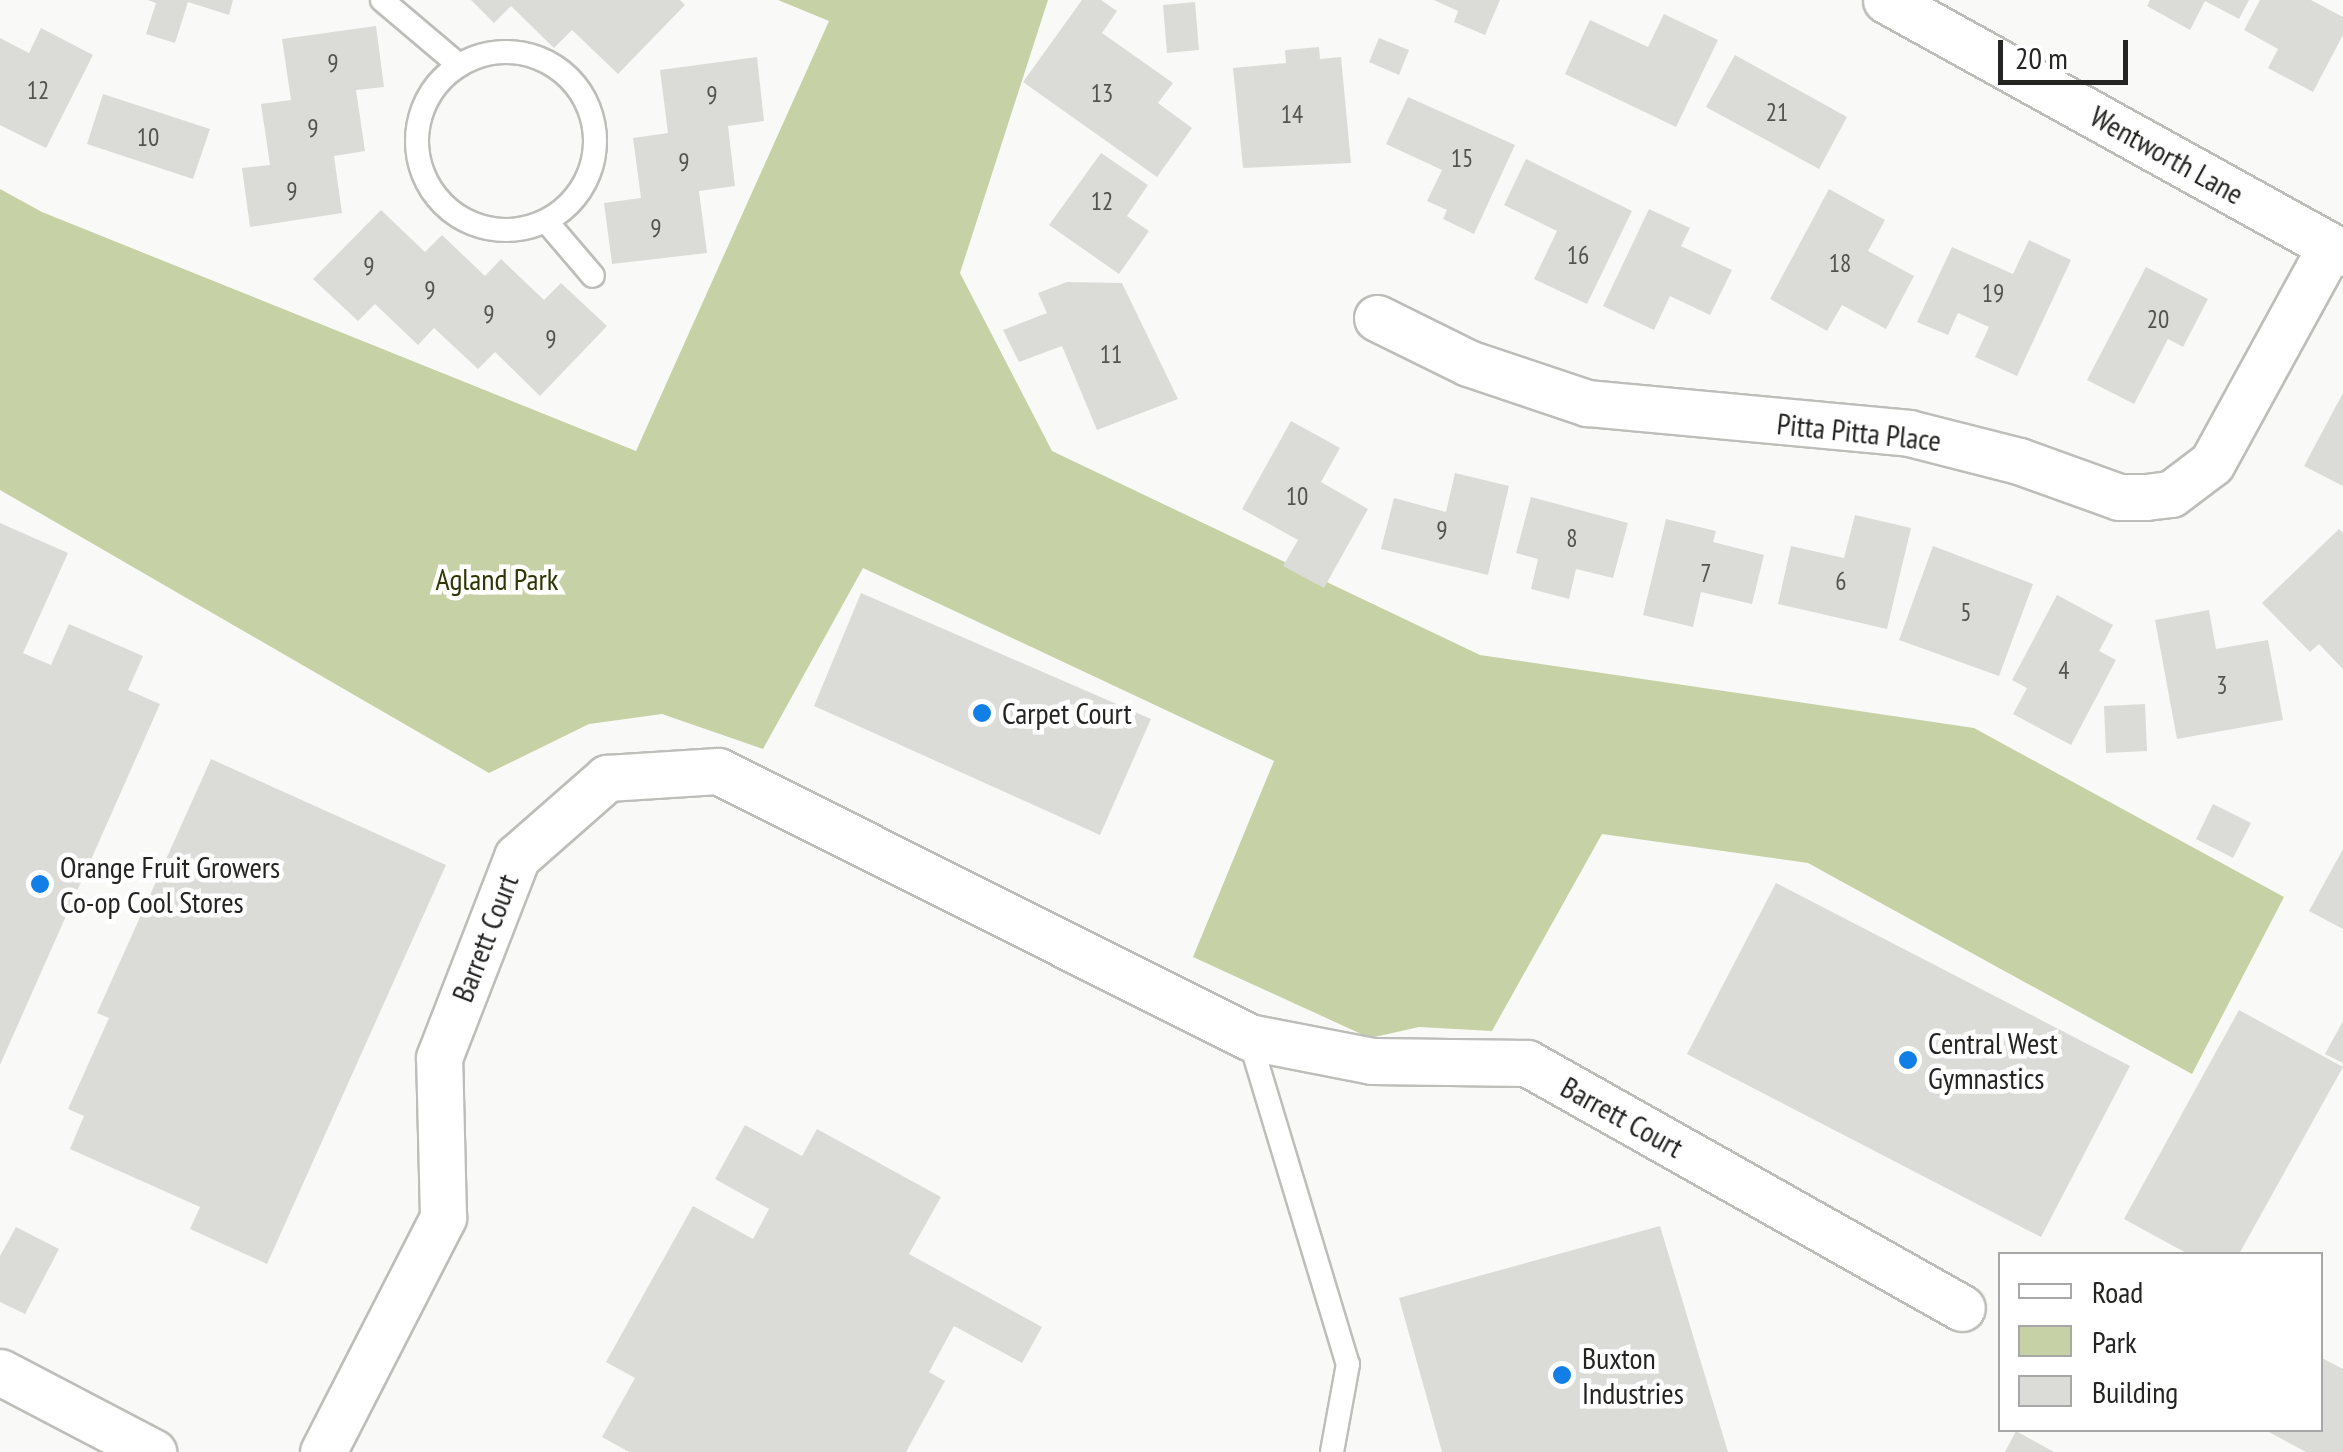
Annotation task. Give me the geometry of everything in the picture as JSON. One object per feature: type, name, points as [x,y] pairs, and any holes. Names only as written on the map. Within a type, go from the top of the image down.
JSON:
[{"type":"street","name":"Wentworth Lane","points":[[1886,0],[2337,250]]},
{"type":"street","name":"Pitta Pitta Place","points":[[1377,318],[1468,362],[1587,404],[1908,433],[2019,460],[2118,497],[2146,497],[2171,494],[2212,463],[2337,250]]},
{"type":"street","name":"Barrett Court","points":[[323,1452],[444,1217],[439,1058],[517,857],[607,778],[718,772],[1250,1036],[1372,1061],[1527,1064],[1962,1308]]},
{"type":"street","points":[[0,1372],[153,1452]]},
{"type":"lane","points":[[382,0],[459,65]]},
{"type":"lane","points":[[506,51],[536,57],[580,92],[596,145],[590,172],[576,197],[546,220],[502,231],[474,225],[447,209],[427,185],[417,156],[416,124],[428,95],[459,65],[506,51]]},
{"type":"lane","points":[[546,220],[593,276]]},
{"type":"lane","points":[[1250,1036],[1348,1364],[1332,1452]]},
{"type":"green space","name":"Agland Park","points":[[778,0],[1048,0],[960,273],[1052,451],[1480,655],[1974,728],[2284,897],[2192,1074],[1808,863],[1602,834],[1492,1031],[1419,1027],[1370,1038],[1193,957],[1274,761],[863,568],[763,749],[662,714],[589,724],[489,773],[0,490],[0,189],[42,212],[636,451],[829,21]]},
{"type":"building","points":[[148,0],[233,0],[229,15],[188,2],[175,43],[146,34],[156,3]]},
{"type":"building","points":[[471,0],[680,0],[685,5],[618,74],[572,30],[554,48],[511,6],[494,23]]},
{"type":"building","points":[[1082,0],[1101,0],[1117,11],[1102,33],[1173,83],[1158,103],[1192,128],[1157,177],[1023,82]]},
{"type":"building","points":[[1434,0],[1500,0],[1485,35],[1454,22],[1458,11]]},
{"type":"building","points":[[2150,0],[2249,0],[2239,19],[2205,1],[2190,30],[2147,6]]},
{"type":"building","points":[[2260,0],[2311,0],[2343,17],[2343,35],[2313,92],[2268,68],[2278,49],[2244,30]]},
{"type":"building","points":[[1195,2],[1199,50],[1167,53],[1163,5]]},
{"type":"building","points":[[1664,14],[1718,40],[1676,127],[1565,74],[1590,20],[1648,47]]},
{"type":"building","points":[[376,26],[384,87],[356,90],[365,151],[334,156],[342,213],[250,227],[242,168],[270,165],[261,104],[291,100],[282,39]]},
{"type":"building","points":[[41,28],[93,55],[46,148],[0,125],[0,38],[29,53]]},
{"type":"building","points":[[1379,38],[1409,50],[1399,75],[1369,62]]},
{"type":"building","points":[[1319,47],[1320,59],[1341,57],[1351,163],[1243,168],[1233,68],[1286,63],[1285,50]]},
{"type":"building","points":[[1735,55],[1847,117],[1819,169],[1706,107]]},
{"type":"building","points":[[757,57],[764,121],[728,126],[735,186],[699,191],[707,253],[612,264],[604,203],[641,198],[633,138],[668,133],[660,70]]},
{"type":"building","points":[[103,94],[210,129],[193,179],[87,144]]},
{"type":"building","points":[[1408,97],[1515,145],[1474,234],[1443,219],[1447,210],[1427,201],[1442,170],[1386,144]]},
{"type":"building","points":[[1101,153],[1148,185],[1127,216],[1149,231],[1119,274],[1049,225]]},
{"type":"building","points":[[1526,159],[1632,211],[1587,304],[1534,279],[1557,231],[1504,205]]},
{"type":"building","points":[[1829,189],[1885,220],[1868,251],[1914,276],[1886,329],[1842,305],[1827,331],[1770,299]]},
{"type":"building","points":[[1649,209],[1690,228],[1681,246],[1732,270],[1710,315],[1670,296],[1654,330],[1603,306]]},
{"type":"building","points":[[381,210],[425,252],[442,235],[485,276],[501,259],[544,300],[561,283],[607,326],[540,396],[495,352],[478,369],[434,328],[418,345],[375,304],[358,321],[313,279]]},
{"type":"building","points":[[2029,240],[2071,260],[2017,376],[1975,357],[1989,327],[1958,313],[1948,335],[1917,322],[1952,247],[2013,274]]},
{"type":"building","points":[[2146,267],[2208,299],[2183,347],[2168,339],[2134,404],[2087,380]]},
{"type":"building","points":[[1067,282],[1122,283],[1178,399],[1097,430],[1062,346],[1019,362],[1003,330],[1047,313],[1038,293]]},
{"type":"building","points":[[2343,393],[2343,486],[2304,466]]},
{"type":"building","points":[[1291,421],[1340,448],[1321,482],[1368,509],[1324,588],[1283,566],[1298,540],[1242,509]]},
{"type":"building","points":[[1455,473],[1509,486],[1488,575],[1381,549],[1394,498],[1446,512]]},
{"type":"building","points":[[1531,497],[1628,523],[1613,578],[1576,569],[1569,599],[1531,589],[1538,559],[1516,553]]},
{"type":"building","points":[[1855,515],[1911,528],[1887,629],[1778,604],[1791,546],[1844,558]]},
{"type":"building","points":[[1666,519],[1716,531],[1713,542],[1764,555],[1752,604],[1701,592],[1693,627],[1643,615]]},
{"type":"building","name":"Orange Fruit Growers Co-op Cool Stores","points":[[0,523],[68,553],[23,653],[51,665],[69,624],[143,656],[128,690],[160,704],[0,1065]]},
{"type":"building","points":[[2339,529],[2343,533],[2343,669],[2319,644],[2310,652],[2262,603]]},
{"type":"building","points":[[1933,546],[2033,584],[1999,676],[1899,640]]},
{"type":"building","name":"Carpet Court","points":[[861,593],[1151,719],[1100,835],[814,706]]},
{"type":"building","points":[[2057,595],[2113,625],[2099,651],[2116,660],[2071,745],[2013,714],[2027,688],[2012,680]]},
{"type":"building","points":[[2209,610],[2216,649],[2268,640],[2283,720],[2177,739],[2155,620]]},
{"type":"building","points":[[2145,704],[2147,751],[2106,753],[2104,706]]},
{"type":"building","points":[[211,759],[446,865],[267,1264],[190,1229],[200,1207],[70,1149],[84,1116],[68,1109],[109,1018],[97,1013]]},
{"type":"building","points":[[2213,804],[2251,823],[2233,858],[2196,839]]},
{"type":"building","points":[[2343,849],[2343,929],[2309,911]]},
{"type":"building","name":"Central West Gymnastics","points":[[1776,883],[2130,1066],[2041,1237],[1687,1054]]},
{"type":"building","points":[[2239,1010],[2343,1067],[2240,1252],[2184,1252],[2124,1219]]},
{"type":"building","points":[[2343,1021],[2343,1063],[2325,1054]]},
{"type":"building","points":[[745,1125],[802,1156],[817,1129],[941,1197],[909,1254],[1042,1327],[1022,1363],[954,1326],[929,1372],[945,1381],[906,1452],[629,1452],[602,1437],[635,1378],[606,1362],[693,1206],[753,1239],[769,1209],[715,1179]]},
{"type":"building","name":"Buxton Industries","points":[[1660,1226],[1728,1452],[1442,1452],[1399,1298]]},
{"type":"building","points":[[16,1227],[59,1249],[25,1314],[0,1302],[0,1256]]},
{"type":"building","points":[[2323,1359],[2343,1369],[2343,1452],[2306,1452],[2269,1432],[2323,1432]]},
{"type":"building","points":[[2018,1432],[2054,1452],[2005,1452]]},
{"type":"place","name":"Carpet Court","points":[[982,713]]},
{"type":"place","name":"Orange Fruit Growers Co-op Cool Stores","points":[[40,884]]},
{"type":"place","name":"Central West Gymnastics","points":[[1908,1060]]},
{"type":"place","name":"Buxton Industries","points":[[1562,1375]]}]
